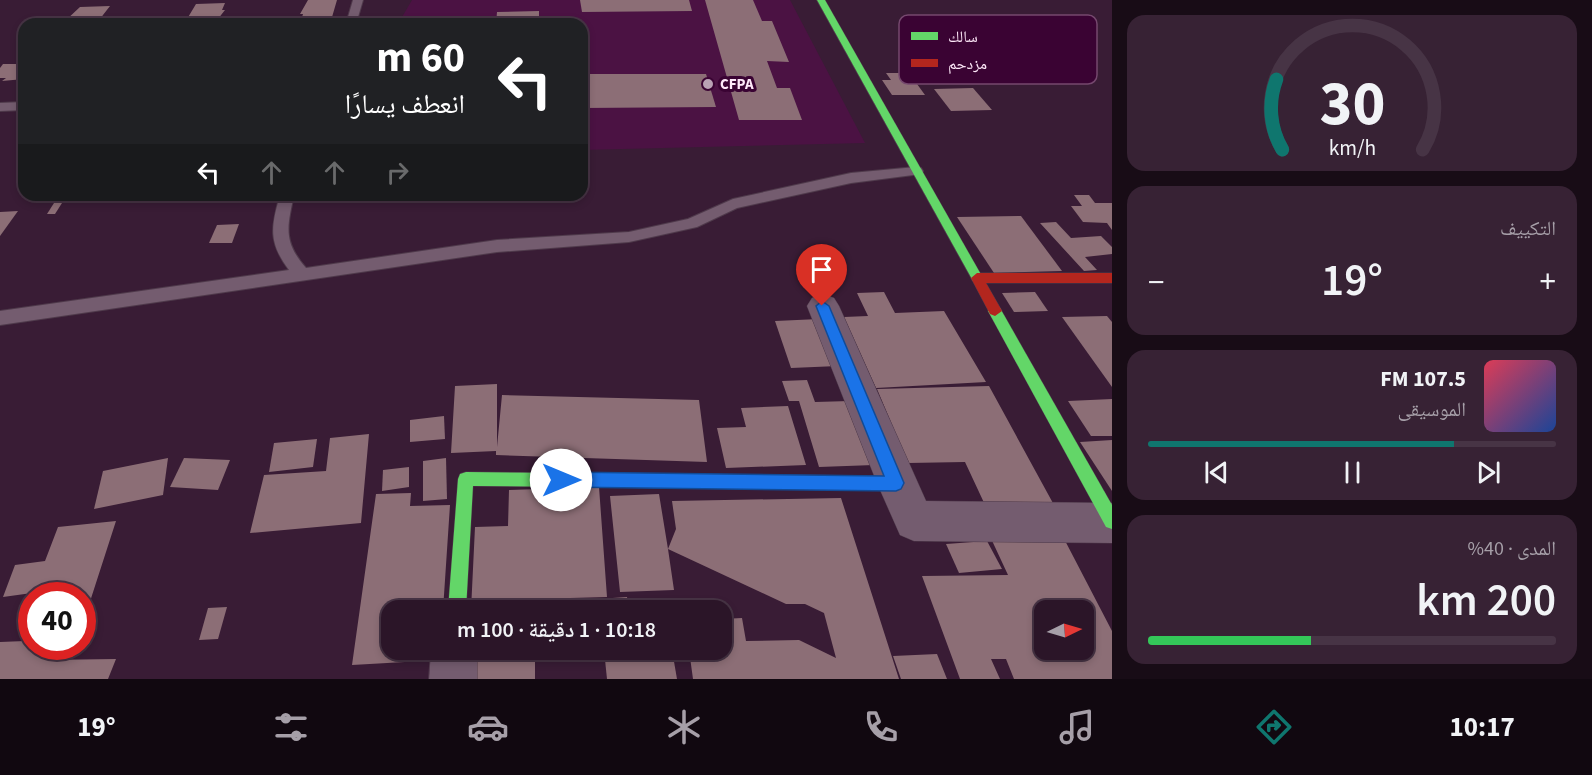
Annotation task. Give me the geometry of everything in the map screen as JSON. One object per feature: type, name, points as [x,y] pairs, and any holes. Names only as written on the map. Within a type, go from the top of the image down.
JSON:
[{"type":"street","points":[[821,0],[1112,522],[914,521],[822,306]]},
{"type":"street","points":[[976,278],[1112,278]]},
{"type":"street","points":[[458,600],[466,478],[896,483]]},
{"type":"street","points":[[453,679],[454,660]]},
{"type":"lane","points":[[353,18],[358,0]]},
{"type":"lane","points":[[0,107],[18,106]]},
{"type":"lane","points":[[0,318],[497,246],[629,237],[692,223],[733,204],[851,178],[916,171]]},
{"type":"lane","points":[[285,201],[279,228],[282,245],[286,256],[303,275]]},
{"type":"shaded area","name":"CFPA","points":[[412,0],[790,0],[865,143],[588,150],[588,18],[402,18]]},
{"type":"building","points":[[308,0],[337,0],[332,18],[302,18],[303,14],[300,14]]},
{"type":"building","points":[[580,0],[689,0],[692,11],[582,12]]},
{"type":"building","points":[[705,0],[753,0],[762,21],[772,21],[789,62],[767,61],[777,88],[790,88],[802,120],[739,120]]},
{"type":"building","points":[[225,3],[222,10],[225,10],[219,18],[188,18],[196,4]]},
{"type":"building","points":[[110,6],[101,18],[68,18],[80,7]]},
{"type":"building","points":[[539,11],[539,18],[496,18],[497,12]]},
{"type":"building","points":[[3,64],[18,64],[18,80],[2,81],[6,78],[0,78],[0,68]]},
{"type":"building","points":[[886,73],[899,73],[899,84],[917,84],[925,95],[892,95],[882,80],[891,80]]},
{"type":"building","points":[[588,74],[706,74],[716,107],[588,108]]},
{"type":"building","points":[[973,88],[992,110],[951,111],[934,89]]},
{"type":"building","points":[[1074,195],[1089,195],[1095,203],[1112,203],[1112,230],[1107,223],[1083,222],[1071,206],[1082,206]]},
{"type":"building","points":[[54,203],[62,203],[55,214],[47,214]]},
{"type":"building","points":[[18,211],[0,236],[0,212]]},
{"type":"building","points":[[1021,216],[1062,271],[994,273],[957,217]]},
{"type":"building","points":[[1056,222],[1071,238],[1101,236],[1112,247],[1112,254],[1085,257],[1097,270],[1084,271],[1040,223]]},
{"type":"building","points":[[239,224],[232,243],[209,243],[217,225]]},
{"type":"building","points":[[884,292],[895,313],[944,311],[986,382],[876,388],[844,317],[868,316],[857,293]]},
{"type":"building","points":[[1035,292],[1048,311],[1014,312],[1002,293]]},
{"type":"building","points":[[1107,316],[1112,322],[1112,387],[1062,317]]},
{"type":"building","points":[[819,319],[838,366],[791,368],[775,321]]},
{"type":"building","points":[[807,380],[815,402],[850,401],[874,465],[819,467],[799,401],[789,401],[782,381]]},
{"type":"building","points":[[497,384],[497,447],[502,395],[699,400],[707,462],[496,455],[496,451],[451,453],[455,386]]},
{"type":"building","points":[[989,386],[1054,505],[986,507],[965,462],[908,463],[877,389]]},
{"type":"building","points":[[1112,399],[1112,436],[1091,436],[1068,401]]},
{"type":"building","points":[[788,406],[806,465],[726,468],[717,428],[746,427],[741,408]]},
{"type":"building","points":[[444,416],[445,439],[410,442],[410,420]]},
{"type":"building","points":[[369,434],[361,523],[250,533],[264,475],[326,471],[330,438]]},
{"type":"building","points":[[317,439],[313,467],[269,472],[274,443]]},
{"type":"building","points":[[1112,440],[1112,491],[1080,442]]},
{"type":"building","points":[[168,458],[163,495],[94,509],[103,471]]},
{"type":"building","points":[[184,458],[230,460],[218,490],[170,487]]},
{"type":"building","points":[[446,458],[447,499],[423,501],[423,461]]},
{"type":"building","points":[[409,467],[409,487],[382,491],[383,470]]},
{"type":"building","points":[[599,487],[607,597],[471,600],[475,527],[508,526],[509,490]]},
{"type":"building","points":[[411,493],[410,506],[450,505],[444,600],[381,600],[381,660],[440,660],[352,665],[376,494]]},
{"type":"building","points":[[659,494],[674,590],[620,592],[610,496]]},
{"type":"building","points":[[841,498],[899,679],[693,679],[690,660],[732,660],[732,618],[742,618],[746,641],[799,640],[836,658],[824,613],[805,604],[786,604],[668,549],[676,529],[672,501]]},
{"type":"building","points":[[116,521],[96,583],[18,582],[18,595],[3,597],[15,565],[45,561],[58,527]]},
{"type":"building","points":[[1060,531],[1112,631],[1112,679],[1014,679],[1006,659],[991,659],[1000,679],[960,679],[922,576],[1008,575],[988,532]]},
{"type":"building","points":[[987,541],[1002,569],[959,573],[946,544]]},
{"type":"building","points":[[627,597],[627,600],[598,600]]},
{"type":"building","points":[[227,607],[218,639],[199,640],[208,608]]},
{"type":"building","points":[[18,641],[18,660],[116,659],[108,679],[0,679],[0,642]]},
{"type":"building","points":[[937,654],[947,679],[901,679],[893,656]]},
{"type":"building","points":[[468,660],[535,660],[535,679],[467,679]]},
{"type":"building","points":[[605,660],[674,660],[677,679],[607,679]]},
{"type":"traffic: fast","points":[[821,0],[977,278]]},
{"type":"traffic: fast","points":[[995,311],[1112,521]]},
{"type":"traffic: fast","points":[[458,600],[466,479],[782,482]]},
{"type":"traffic: jam","points":[[995,311],[977,278],[1112,278]]},
{"type":"traffic: jam","points":[[782,482],[896,483]]},
{"type":"place","name":"CFPA","points":[[708,84]]},
{"type":"route","points":[[561,480],[896,483],[822,306]]}]
